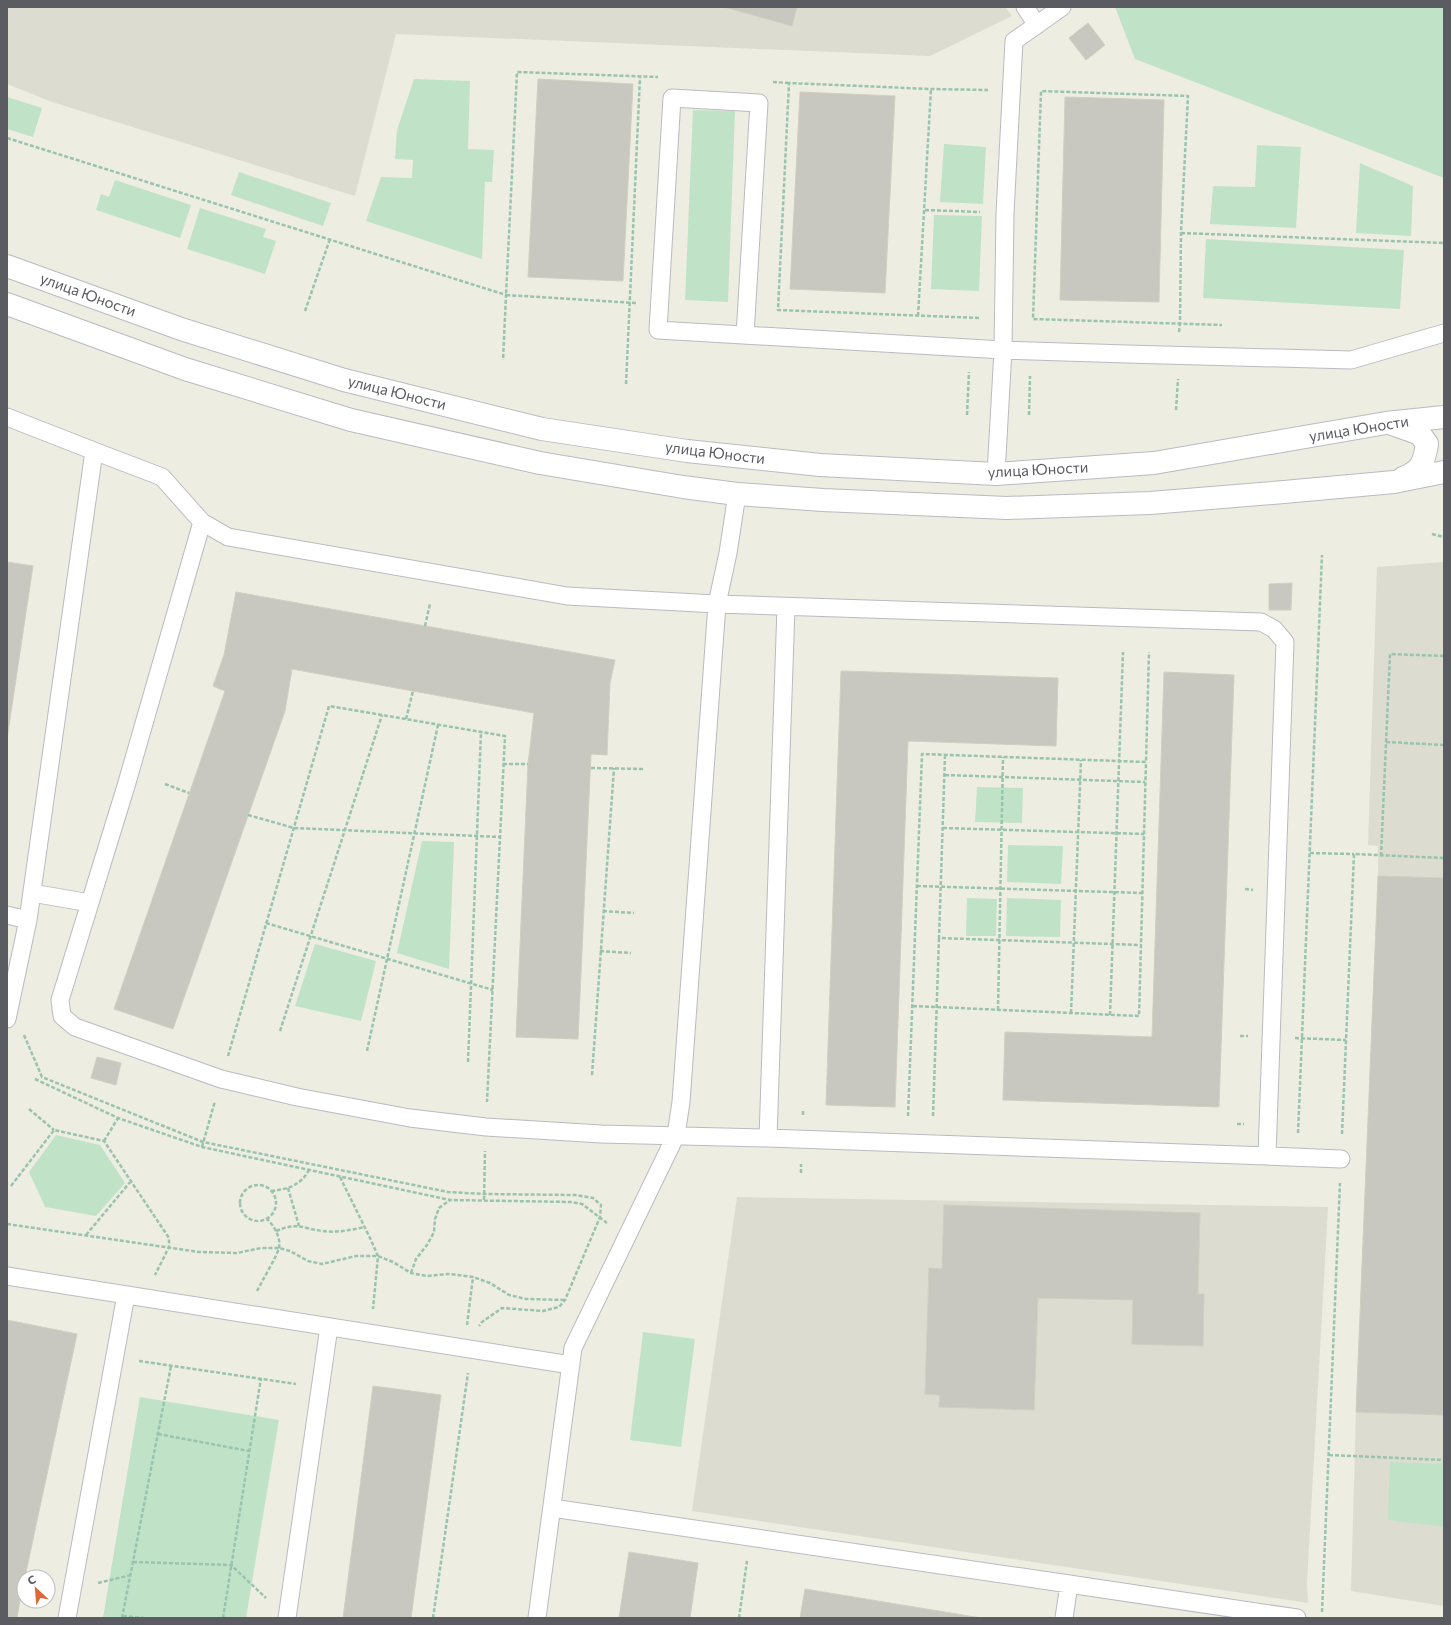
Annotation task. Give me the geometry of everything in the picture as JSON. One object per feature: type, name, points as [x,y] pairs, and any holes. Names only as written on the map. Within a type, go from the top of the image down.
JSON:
[{"type":"street","name":"улица Юности","points":[[7,266],[181,329],[344,380],[542,429],[688,451],[820,465],[996,474],[1154,463],[1386,423],[1444,417]]},
{"type":"street","points":[[7,304],[185,369],[351,420],[540,463],[683,487],[737,494],[823,500],[1006,508],[1150,503],[1394,482],[1444,472]]},
{"type":"street","points":[[1386,423],[1420,434],[1427,444],[1425,460],[1414,474],[1394,482]]},
{"type":"lane","points":[[1024,7],[1037,25]]},
{"type":"lane","points":[[996,474],[1003,350],[1002,318],[1005,213],[1013,90],[1014,41],[1062,7]]},
{"type":"lane","points":[[745,335],[759,103],[672,98],[658,330],[1003,350],[1351,360],[1444,333]]},
{"type":"lane","points":[[7,417],[162,477],[202,522],[228,537],[568,596],[786,607],[1261,622],[1274,629],[1284,642],[1267,1156]]},
{"type":"lane","points":[[7,1019],[28,920],[94,451]]},
{"type":"lane","points":[[537,1618],[574,1348],[676,1135],[681,1102],[717,604],[728,553],[737,494]]},
{"type":"lane","points":[[202,522],[126,786],[60,1000],[62,1016],[75,1027],[221,1079],[297,1097],[410,1118],[486,1127],[601,1134],[768,1138],[1341,1159]]},
{"type":"lane","points":[[768,1138],[786,607]]},
{"type":"lane","points":[[32,893],[90,903]]},
{"type":"lane","points":[[7,915],[28,920]]},
{"type":"lane","points":[[7,1276],[571,1365]]},
{"type":"lane","points":[[67,1618],[126,1294]]},
{"type":"lane","points":[[287,1618],[329,1327]]},
{"type":"lane","points":[[552,1508],[1297,1618]]},
{"type":"lane","points":[[1064,1618],[1070,1584]]},
{"type":"path","points":[[503,360],[517,72],[664,78]]},
{"type":"path","points":[[626,384],[640,76]]},
{"type":"path","points":[[765,82],[931,89],[1013,90],[1188,96],[1181,233],[1180,323],[1176,410]]},
{"type":"path","points":[[789,83],[778,310],[1002,318]]},
{"type":"path","points":[[918,316],[931,89]]},
{"type":"path","points":[[1029,415],[1041,91]]},
{"type":"path","points":[[7,138],[506,295]]},
{"type":"path","points":[[1181,233],[1444,243]]},
{"type":"path","points":[[305,311],[330,239]]},
{"type":"path","points":[[1033,319],[1222,325]]},
{"type":"path","points":[[1432,534],[1444,537]]},
{"type":"path","points":[[1305,1134],[1298,1134],[1322,555]]},
{"type":"path","points":[[425,626],[430,604]]},
{"type":"path","points":[[1110,1015],[1124,652]]},
{"type":"path","points":[[913,1006],[1139,1016],[1149,652]]},
{"type":"path","points":[[1381,856],[1390,654],[1444,656]]},
{"type":"path","points":[[406,719],[413,691]]},
{"type":"path","points":[[202,1147],[329,706],[505,736],[492,990],[484,1200]]},
{"type":"path","points":[[280,1031],[382,715]]},
{"type":"path","points":[[367,1050],[438,725]]},
{"type":"path","points":[[468,1062],[481,732]]},
{"type":"path","points":[[1386,742],[1444,744]]},
{"type":"path","points":[[908,1116],[922,754],[1146,762]]},
{"type":"path","points":[[933,1116],[945,755]]},
{"type":"path","points":[[998,1010],[1003,757]]},
{"type":"path","points":[[1071,1013],[1081,760]]},
{"type":"path","points":[[503,764],[528,764]]},
{"type":"path","points":[[591,768],[644,769]]},
{"type":"path","points":[[592,1074],[614,768]]},
{"type":"path","points":[[945,775],[1145,782]]},
{"type":"path","points":[[165,784],[189,793]]},
{"type":"path","points":[[248,815],[294,828],[500,837]]},
{"type":"path","points":[[943,828],[1144,834]]},
{"type":"path","points":[[1310,853],[1444,858]]},
{"type":"path","points":[[1335,1135],[1342,1136],[1354,854]]},
{"type":"path","points":[[917,886],[1142,893]]},
{"type":"path","points":[[603,911],[634,913]]},
{"type":"path","points":[[266,923],[492,990]]},
{"type":"path","points":[[939,938],[1141,945]]},
{"type":"path","points":[[600,952],[631,953]]},
{"type":"path","points":[[23,1033],[42,1077],[203,1142],[448,1192],[575,1195],[593,1198],[601,1205],[600,1217],[565,1300],[559,1307],[543,1311],[502,1308],[482,1322],[475,1333],[471,1349],[434,1618]]},
{"type":"path","points":[[35,1079],[118,1118],[202,1147],[450,1200],[582,1204],[609,1225]]},
{"type":"path","points":[[28,1109],[54,1130],[104,1141],[169,1238],[169,1247],[152,1281]]},
{"type":"path","points":[[104,1141],[118,1118]]},
{"type":"path","points":[[11,1186],[54,1130]]},
{"type":"path","points":[[1321,1618],[1341,1159]]},
{"type":"path","points":[[271,1191],[296,1185],[304,1178],[308,1170]]},
{"type":"path","points":[[340,1177],[378,1256],[373,1311]]},
{"type":"path","points":[[86,1235],[131,1181]]},
{"type":"path","points":[[256,1185],[264,1186],[271,1191],[275,1198],[276,1206],[273,1214],[267,1219],[259,1222],[251,1221],[244,1216],[240,1209],[242,1193],[248,1188],[256,1185]]},
{"type":"path","points":[[288,1188],[300,1226]]},
{"type":"path","points":[[411,1273],[416,1259],[427,1245],[434,1232],[435,1219],[439,1208],[450,1200]]},
{"type":"path","points":[[254,1297],[279,1248],[279,1237],[274,1227],[267,1219]]},
{"type":"path","points":[[7,1224],[200,1252],[237,1253],[261,1248],[279,1248],[290,1251],[308,1261],[322,1264],[356,1256],[378,1256],[393,1262],[411,1273],[427,1276],[449,1274],[473,1277],[490,1283],[509,1295],[526,1299],[571,1300]]},
{"type":"path","points":[[276,1231],[289,1226],[300,1226],[322,1231],[345,1232],[365,1227]]},
{"type":"path","points":[[467,1331],[473,1277]]},
{"type":"path","points":[[114,1358],[320,1387]]},
{"type":"path","points":[[144,1618],[123,1617],[171,1366]]},
{"type":"path","points":[[223,1618],[261,1378]]},
{"type":"path","points":[[158,1434],[249,1451]]},
{"type":"path","points":[[1328,1455],[1444,1460]]},
{"type":"path","points":[[738,1618],[748,1558]]},
{"type":"path","points":[[133,1562],[231,1565],[270,1602]]},
{"type":"path","points":[[72,1589],[131,1575]]},
{"type":"shaded area","points":[[7,7],[1005,7],[1012,16],[930,56],[396,34],[355,196],[52,102],[7,84]]},
{"type":"shaded area","points":[[1444,562],[1444,1606],[1351,1591],[1356,1412],[1378,876],[1378,846],[1368,845],[1377,567]]},
{"type":"shaded area","points":[[737,1197],[1328,1207],[1307,1583],[1308,1603],[692,1511]]},
{"type":"green space","points":[[1115,7],[1444,7],[1444,178],[1135,59]]},
{"type":"green space","points":[[414,79],[470,81],[468,149],[494,150],[492,182],[485,182],[482,259],[366,221],[381,177],[412,178],[413,160],[395,159],[397,130]]},
{"type":"green space","points":[[7,97],[42,108],[33,137],[7,129]]},
{"type":"green space","points":[[693,110],[735,111],[728,302],[685,300]]},
{"type":"green space","points":[[944,144],[986,147],[983,204],[940,202]]},
{"type":"green space","points":[[1257,145],[1301,147],[1296,228],[1210,224],[1213,186],[1255,187]]},
{"type":"green space","points":[[1360,163],[1413,186],[1411,236],[1356,233]]},
{"type":"green space","points":[[239,172],[331,203],[323,226],[231,195]]},
{"type":"green space","points":[[115,180],[191,205],[180,238],[96,210],[101,194],[109,197]]},
{"type":"green space","points":[[200,208],[266,229],[263,237],[276,241],[265,274],[187,249]]},
{"type":"green space","points":[[934,215],[982,216],[979,291],[931,289]]},
{"type":"green space","points":[[1206,239],[1404,250],[1400,309],[1203,298]]},
{"type":"green space","points":[[977,787],[1023,788],[1022,823],[975,822]]},
{"type":"green space","points":[[422,841],[454,842],[449,969],[397,953]]},
{"type":"green space","points":[[1008,845],[1063,846],[1061,884],[1007,882]]},
{"type":"green space","points":[[967,898],[997,899],[996,936],[966,936]]},
{"type":"green space","points":[[1007,898],[1061,900],[1060,937],[1006,936]]},
{"type":"green space","points":[[315,944],[376,961],[361,1021],[295,1006]]},
{"type":"green space","points":[[56,1135],[100,1145],[125,1183],[96,1216],[45,1207],[29,1172]]},
{"type":"green space","points":[[643,1332],[695,1339],[681,1447],[630,1440]]},
{"type":"green space","points":[[140,1397],[279,1420],[246,1618],[103,1618]]},
{"type":"green space","points":[[1390,1462],[1444,1464],[1444,1527],[1388,1520]]},
{"type":"building","points":[[724,7],[797,7],[792,26]]},
{"type":"building","points":[[1088,23],[1105,45],[1086,60],[1069,38]]},
{"type":"building","points":[[538,79],[633,84],[623,281],[528,277]]},
{"type":"building","points":[[800,92],[895,96],[885,293],[790,289]]},
{"type":"building","points":[[1065,97],[1164,100],[1159,302],[1060,300]]},
{"type":"building","points":[[7,562],[33,566],[7,739]]},
{"type":"building","points":[[1292,583],[1291,610],[1269,610],[1269,584]]},
{"type":"building","points":[[236,592],[615,660],[610,683],[607,755],[591,754],[578,1039],[516,1037],[528,764],[534,713],[292,669],[285,711],[173,1029],[114,1009],[225,691],[213,686],[224,655]]},
{"type":"building","points":[[841,671],[1058,678],[1056,746],[908,741],[895,1107],[826,1105]]},
{"type":"building","points":[[1164,672],[1234,675],[1219,1107],[1003,1100],[1005,1032],[1152,1037]]},
{"type":"building","points":[[1378,876],[1444,878],[1444,1415],[1356,1412]]},
{"type":"building","points":[[97,1057],[121,1063],[116,1085],[91,1078]]},
{"type":"building","points":[[944,1205],[1200,1213],[1198,1294],[1204,1294],[1203,1346],[1132,1344],[1133,1300],[1038,1298],[1034,1410],[939,1407],[940,1395],[925,1394],[929,1268],[942,1269]]},
{"type":"building","points":[[7,1320],[77,1334],[27,1569],[16,1569],[16,1609],[19,1609],[17,1618],[7,1618]]},
{"type":"building","points":[[373,1386],[441,1395],[411,1618],[343,1618]]},
{"type":"building","points":[[629,1552],[698,1563],[690,1618],[619,1618]]},
{"type":"building","points":[[805,1589],[981,1618],[800,1618]]}]
